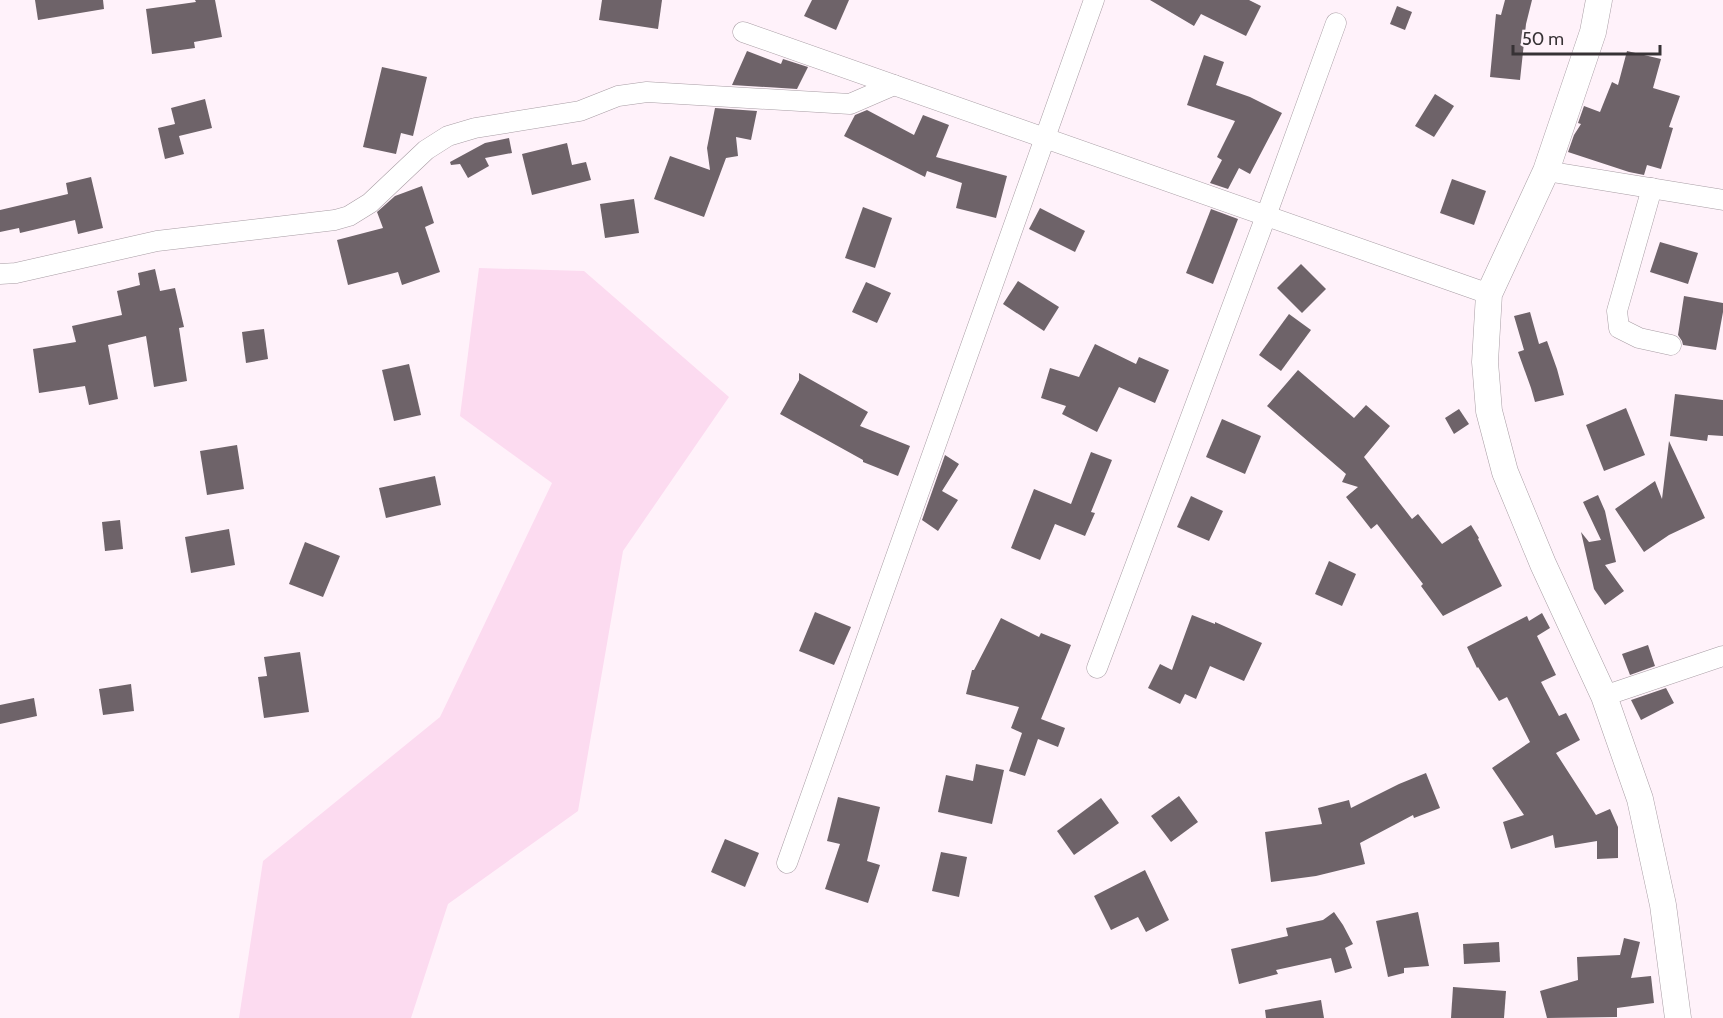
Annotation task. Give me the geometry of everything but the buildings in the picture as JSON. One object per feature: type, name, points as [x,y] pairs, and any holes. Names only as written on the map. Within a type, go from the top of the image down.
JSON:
[{"type":"street","points":[[787,863],[1094,0]]},
{"type":"street","points":[[1599,0],[1593,32],[1546,171],[1489,294],[1485,362],[1489,411],[1505,472],[1542,564],[1604,696],[1640,799],[1663,904],[1678,1018]]},
{"type":"street","points":[[1097,668],[1336,23]]},
{"type":"street","points":[[743,32],[1489,294]]},
{"type":"street","points":[[0,274],[16,273],[157,241],[335,220],[349,216],[370,203],[426,150],[448,136],[475,128],[580,111],[618,96],[647,92],[850,104],[894,85]]},
{"type":"street","points":[[1546,171],[1723,200]]},
{"type":"street","points":[[1652,188],[1617,311],[1619,328],[1639,338],[1671,345]]},
{"type":"street","points":[[1604,696],[1723,656]]},
{"type":"shaded area","points":[[479,268],[584,271],[729,397],[623,551],[578,811],[448,904],[411,1018],[239,1018],[263,861],[440,717],[552,483],[460,416]]}]
